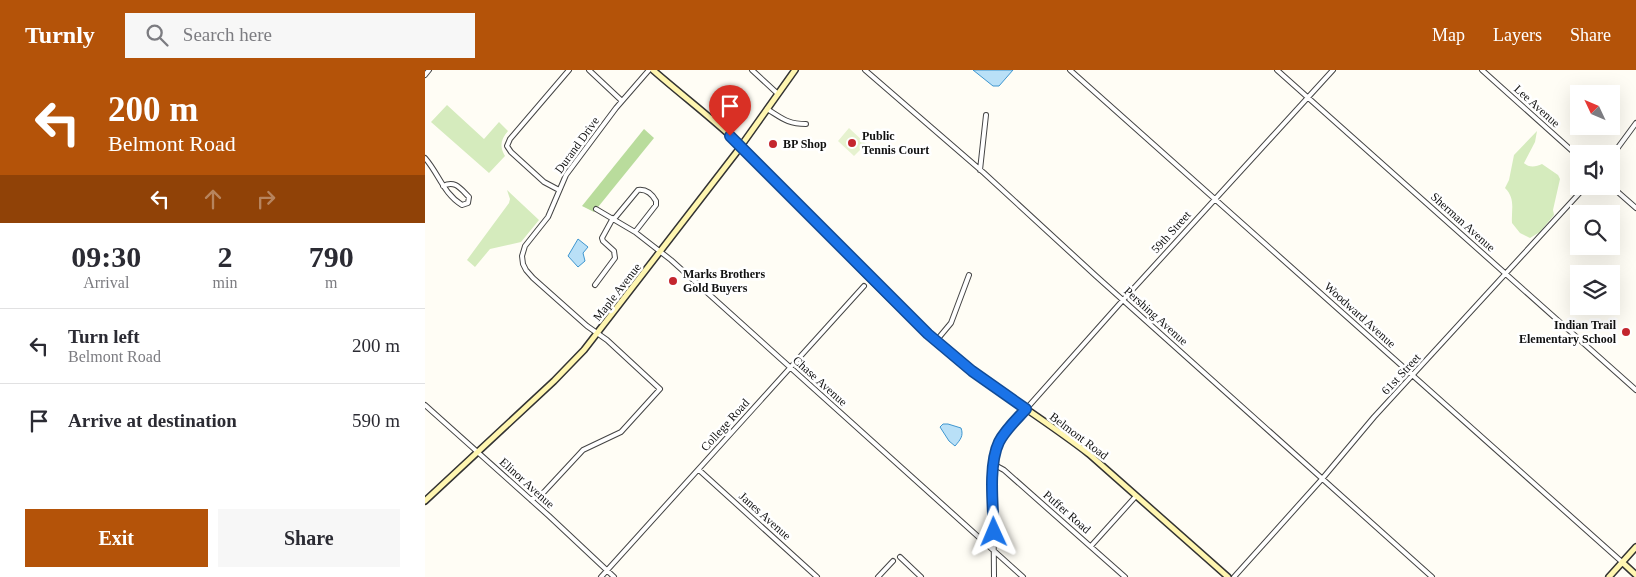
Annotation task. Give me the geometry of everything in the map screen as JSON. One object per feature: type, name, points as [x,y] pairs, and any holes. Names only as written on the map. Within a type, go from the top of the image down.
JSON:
[{"type":"main road","name":"Belmont Road","points":[[653,70],[741,146],[936,341],[972,371],[1089,454],[1227,577]]},
{"type":"main road","name":"Maple Avenue","points":[[425,500],[567,368],[597,334],[741,146],[795,70]]},
{"type":"main road","points":[[1609,577],[1636,547]]},
{"type":"main road","name":"Woodward Avenue","points":[[1622,562],[1636,575]]},
{"type":"street","points":[[425,75],[429,70]]},
{"type":"street","points":[[559,190],[544,182],[511,152],[507,146],[569,70]]},
{"type":"street","points":[[589,70],[622,101]]},
{"type":"street","name":"Durand Drive","points":[[531,500],[544,492],[583,450],[621,432],[660,389],[607,340],[587,326],[533,278],[523,264],[522,256],[525,246],[548,217],[567,175],[622,101],[649,70]]},
{"type":"street","points":[[752,70],[777,94]]},
{"type":"street","name":"Pershing Avenue","points":[[865,70],[980,170],[1432,577]]},
{"type":"street","name":"Woodward Avenue","points":[[1070,70],[1622,562]]},
{"type":"street","name":"Sherman Avenue","points":[[1277,70],[1636,390]]},
{"type":"street","name":"59th Street","points":[[993,577],[993,464],[999,442],[1009,428],[1123,300],[1333,70]]},
{"type":"street","name":"Lee Avenue","points":[[1482,70],[1570,149]]},
{"type":"street","points":[[767,109],[785,121],[805,124]]},
{"type":"street","points":[[980,170],[986,115]]},
{"type":"street","points":[[1620,145],[1636,123]]},
{"type":"street","points":[[425,158],[443,186],[450,196],[462,205],[468,203],[469,196],[454,184],[449,183],[443,186]]},
{"type":"street","points":[[595,286],[616,256],[613,249],[601,238],[613,219],[638,190],[646,191],[657,201],[656,205],[635,232]]},
{"type":"street","points":[[1620,194],[1636,208]]},
{"type":"street","name":"61st Street","points":[[1234,577],[1374,417],[1507,275],[1578,195]]},
{"type":"street","name":"Chase Avenue","points":[[596,209],[635,232],[661,251],[1023,577]]},
{"type":"street","points":[[936,341],[951,323],[969,275]]},
{"type":"street","name":"College Road","points":[[601,577],[864,286]]},
{"type":"street","name":"Elinor Avenue","points":[[425,405],[614,577]]},
{"type":"street","name":"Puffer Road","points":[[993,464],[1004,470],[1125,577]]},
{"type":"street","name":"Janes Avenue","points":[[699,470],[817,577]]},
{"type":"street","points":[[1091,546],[1136,496]]},
{"type":"street","points":[[900,558],[921,577]]},
{"type":"street","points":[[878,577],[893,561]]},
{"type":"green space","points":[[447,105],[484,139],[499,122],[508,131],[502,143],[505,156],[489,173],[431,122]]},
{"type":"green space","name":"Public Tennis Court","points":[[849,128],[866,144],[854,156],[838,141]]},
{"type":"green space","points":[[644,129],[654,138],[594,212],[582,206]]},
{"type":"green space","points":[[1537,131],[1535,142],[1524,163],[1528,166],[1542,164],[1558,175],[1560,179],[1553,210],[1554,215],[1540,232],[1530,238],[1520,233],[1512,223],[1512,200],[1505,188],[1509,180],[1514,155]]},
{"type":"green space","points":[[507,190],[539,220],[521,242],[490,249],[475,267],[467,260],[509,203],[510,199]]},
{"type":"water","points":[[973,70],[1013,70],[999,86],[993,86]]},
{"type":"water","points":[[578,239],[588,247],[583,253],[585,261],[578,267],[568,256]]},
{"type":"water","points":[[943,424],[961,428],[962,436],[955,446],[949,441],[940,427]]},
{"type":"place","name":"Public Tennis Court","points":[[852,143]]},
{"type":"place","name":"BP Shop","points":[[773,144]]},
{"type":"place","name":"Marks Brothers Gold Buyers","points":[[673,281]]},
{"type":"place","name":"Indian Trail Elementary School","points":[[1626,332]]},
{"type":"route","points":[[730,136],[943,348],[1026,409],[1003,435],[994,456],[994,532]]}]
